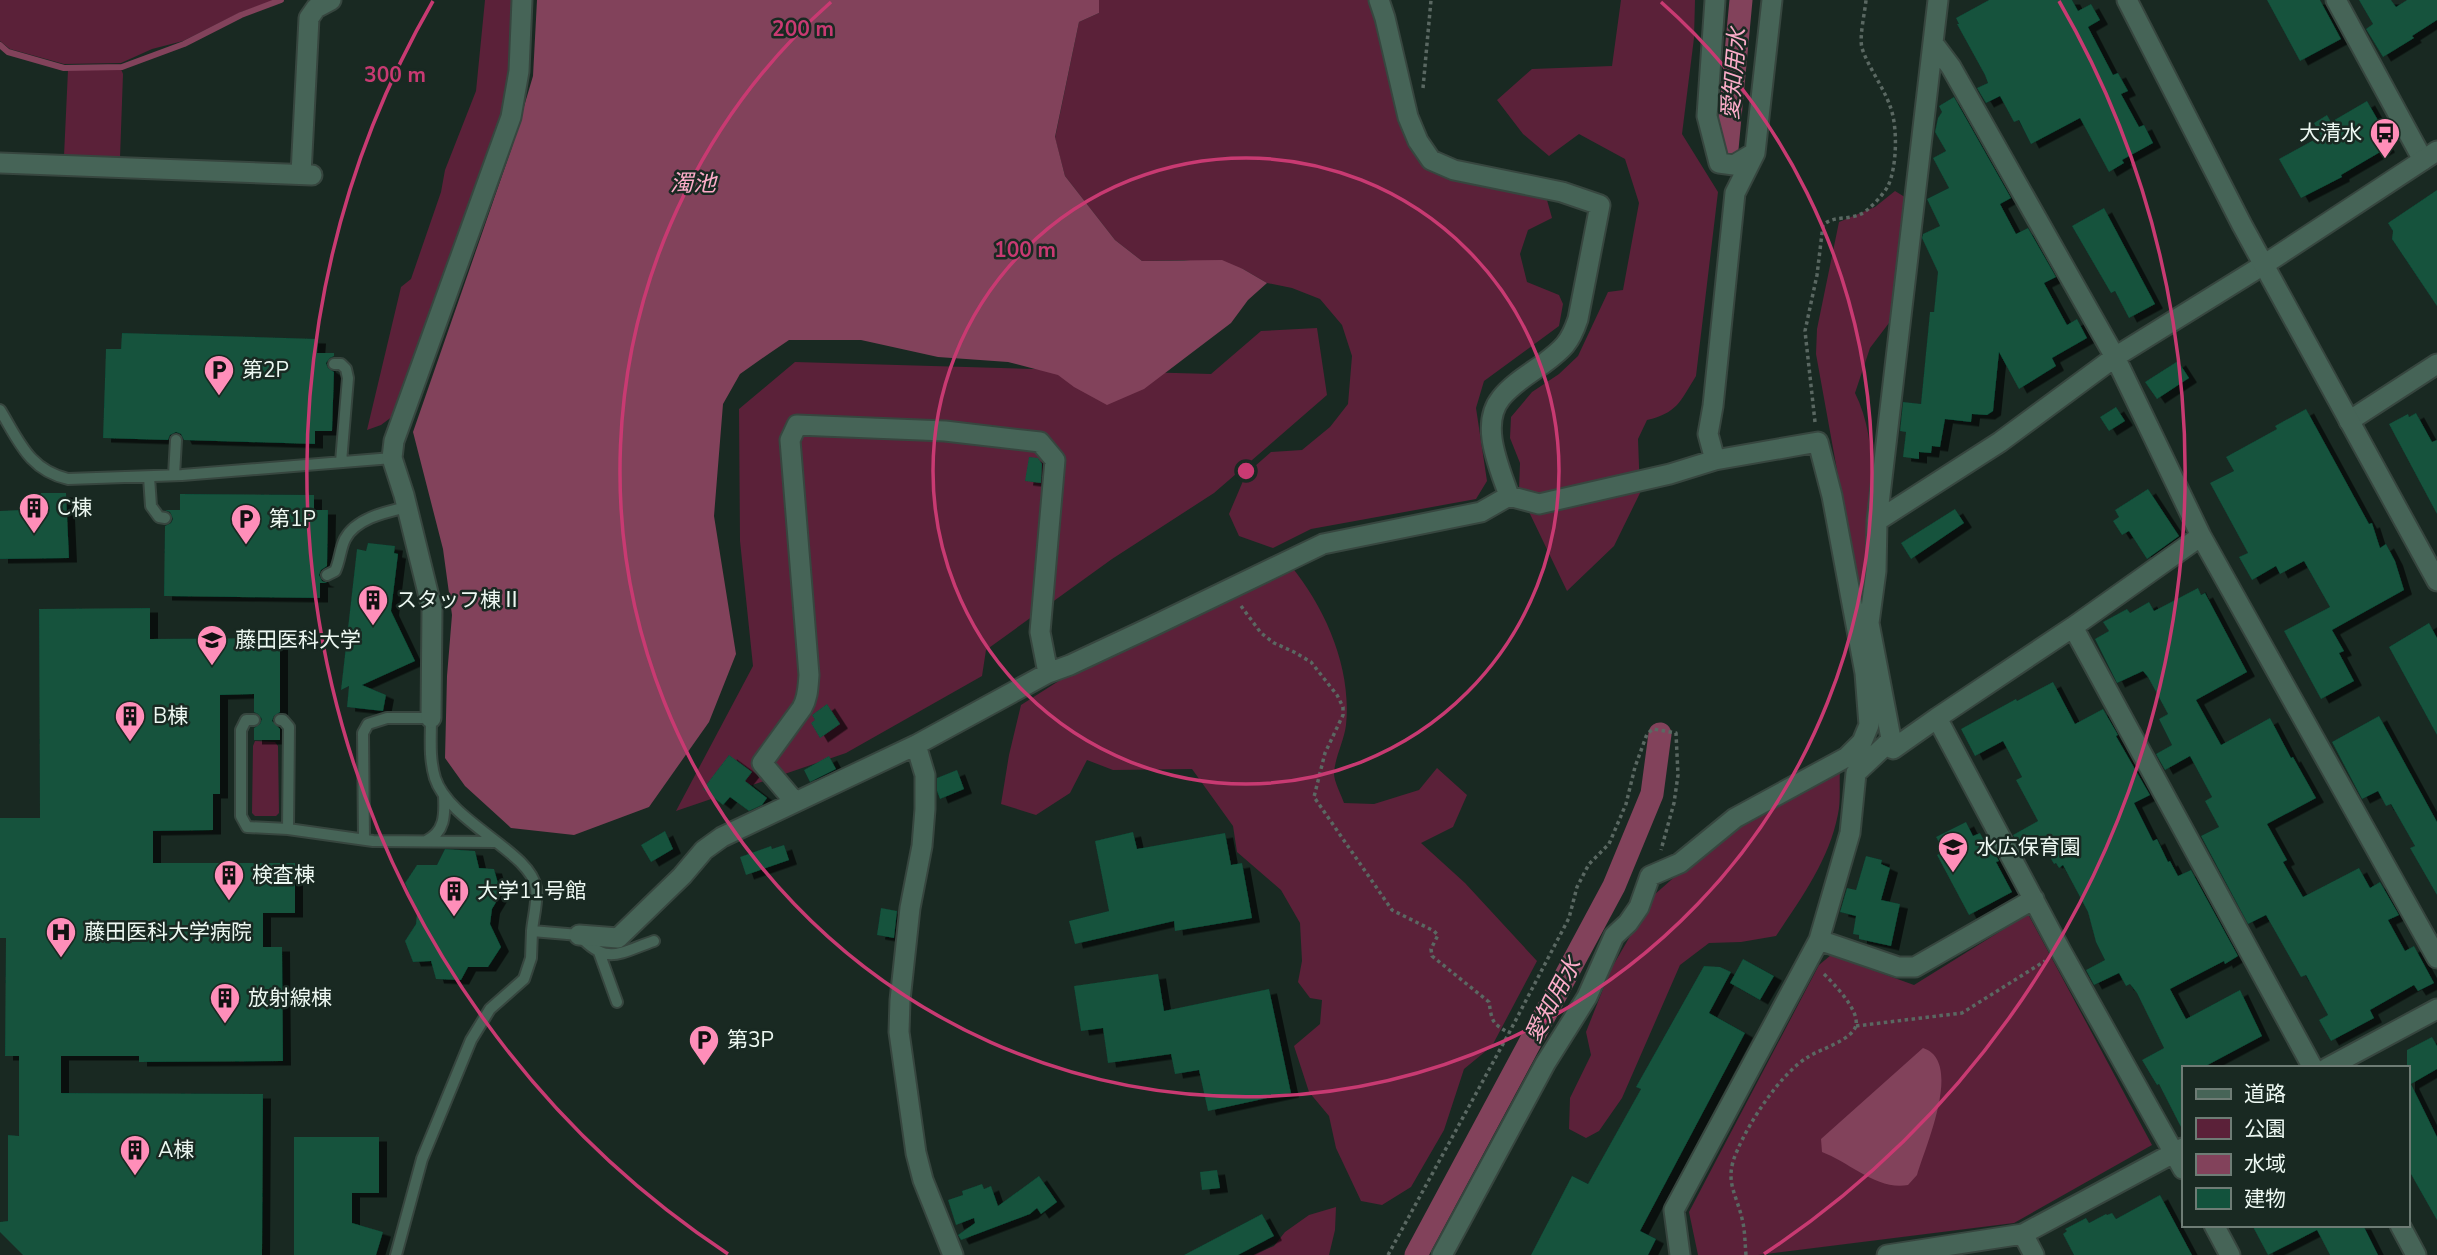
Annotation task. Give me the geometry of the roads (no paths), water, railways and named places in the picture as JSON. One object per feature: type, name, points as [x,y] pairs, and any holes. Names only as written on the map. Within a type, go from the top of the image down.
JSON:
[{"type":"street","points":[[0,163],[306,175],[309,18],[316,8],[331,0]]},
{"type":"street","points":[[431,718],[432,609],[392,457],[394,441],[511,117],[519,71],[522,0]]},
{"type":"street","points":[[1379,0],[1408,117],[1418,141],[1431,160],[1454,170],[1562,192],[1600,205],[1573,336],[1566,346],[1510,388],[1499,401],[1493,415],[1495,452],[1509,496]]},
{"type":"street","points":[[1715,0],[1707,116],[1719,163],[1734,165],[1755,153]]},
{"type":"street","points":[[1715,460],[1708,434],[1735,193],[1755,153],[1772,0]]},
{"type":"street","points":[[1938,0],[1877,521],[1876,571],[1869,623],[1893,749],[2202,536]]},
{"type":"street","points":[[2127,0],[2242,225],[2437,581]]},
{"type":"street","points":[[1877,521],[2000,442],[2115,357],[2265,264],[2430,155],[2338,1]]},
{"type":"street","points":[[1933,43],[1951,67],[2115,357],[2202,536],[2437,958]]},
{"type":"street","points":[[2349,421],[2437,364]]},
{"type":"street","points":[[795,802],[761,763],[802,708],[808,693],[809,675],[790,440],[797,425],[945,431],[1040,442],[1055,460],[1040,632],[1048,673]]},
{"type":"street","points":[[579,935],[618,938],[682,876],[704,850],[722,837],[916,745],[1048,673],[1070,665],[1323,544],[1480,512],[1509,496],[1539,503],[1670,474],[1715,460],[1818,442],[1832,496],[1865,673],[1869,725],[1862,742],[1847,757],[1735,818],[1680,863],[1650,876],[1639,907],[1628,923],[1614,936],[1587,997],[1545,1064],[1443,1255]]},
{"type":"street","points":[[2073,627],[2313,1066]]},
{"type":"street","points":[[1886,1255],[2023,1234],[2180,1157],[2061,951],[1937,718]]},
{"type":"street","points":[[1680,1255],[1674,1210],[1819,940],[1850,833],[1856,773],[1891,740]]},
{"type":"street","points":[[916,745],[925,775],[925,809],[922,846],[910,908],[899,1032],[916,1153],[923,1180],[953,1255]]},
{"type":"street","points":[[1819,940],[1898,967],[1915,967],[2034,899]]},
{"type":"street","points":[[2331,1066],[2437,1009]]},
{"type":"street","points":[[2215,1227],[2230,1255]]},
{"type":"street","points":[[2401,1227],[2416,1255]]},
{"type":"street","points":[[2023,1234],[2034,1255]]},
{"type":"lane","points":[[334,364],[341,364],[346,369],[348,378],[341,462]]},
{"type":"lane","points":[[0,410],[32,461],[54,476],[68,479],[149,477],[392,457]]},
{"type":"lane","points":[[174,475],[176,440]]},
{"type":"lane","points":[[149,477],[151,506],[159,517],[165,518]]},
{"type":"lane","points":[[327,575],[335,571],[345,538],[356,527],[384,512],[407,507]]},
{"type":"lane","points":[[364,839],[363,733],[368,724],[387,718],[431,718],[430,756],[435,780],[448,802],[529,869],[536,887],[530,958],[524,979],[490,1009],[471,1040],[422,1159],[396,1255]]},
{"type":"lane","points":[[254,720],[246,720],[241,730],[241,816],[247,827],[288,829],[364,839],[495,842]]},
{"type":"lane","points":[[280,720],[289,727],[288,829]]},
{"type":"lane","points":[[426,841],[441,829],[445,815],[444,794]]},
{"type":"lane","points":[[532,931],[579,935],[593,950],[606,955],[654,941]]},
{"type":"lane","points":[[599,952],[617,1002]]},
{"type":"water","name":"濁池","points":[[537,0],[1099,0],[1099,13],[1079,22],[1055,137],[1065,176],[1115,240],[1142,261],[1222,260],[1267,283],[1248,300],[1231,323],[1144,389],[1107,405],[1058,375],[1008,362],[938,357],[861,340],[789,340],[740,374],[723,404],[714,516],[736,654],[709,722],[649,807],[574,835],[511,828],[465,786],[445,758],[452,615],[443,549],[413,432],[512,147],[533,76]]},
{"type":"water","points":[[1923,1048],[1935,1056],[1940,1069],[1941,1087],[1933,1126],[1917,1175],[1908,1185],[1897,1186],[1875,1180],[1822,1152],[1821,1139]]},
{"type":"waterway","points":[[0,45],[8,52],[64,68],[122,67],[184,44],[241,15],[281,0]]},
{"type":"waterway","name":"愛知用水","points":[[1727,149],[1741,0]]},
{"type":"waterway","name":"愛知用水","points":[[1416,1255],[1614,886],[1652,794],[1660,734]]},
{"type":"place","name":"大清水","points":[[2385,160]]},
{"type":"place","name":"第2P","points":[[219,397]]},
{"type":"place","name":"C棟","points":[[34,535]]},
{"type":"place","name":"第1P","points":[[246,546]]},
{"type":"place","name":"スタッフ棟Ⅱ","points":[[373,627]]},
{"type":"place","name":"藤田医科大学","points":[[212,667]]},
{"type":"place","name":"B棟","points":[[130,743]]},
{"type":"place","name":"水広保育園","points":[[1953,874]]},
{"type":"place","name":"検査棟","points":[[229,902]]},
{"type":"place","name":"大学11号館","points":[[454,918]]},
{"type":"place","name":"藤田医科大学病院","points":[[61,959]]},
{"type":"place","name":"放射線棟","points":[[225,1025]]},
{"type":"place","name":"第3P","points":[[704,1067]]},
{"type":"place","name":"A棟","points":[[135,1177]]}]
